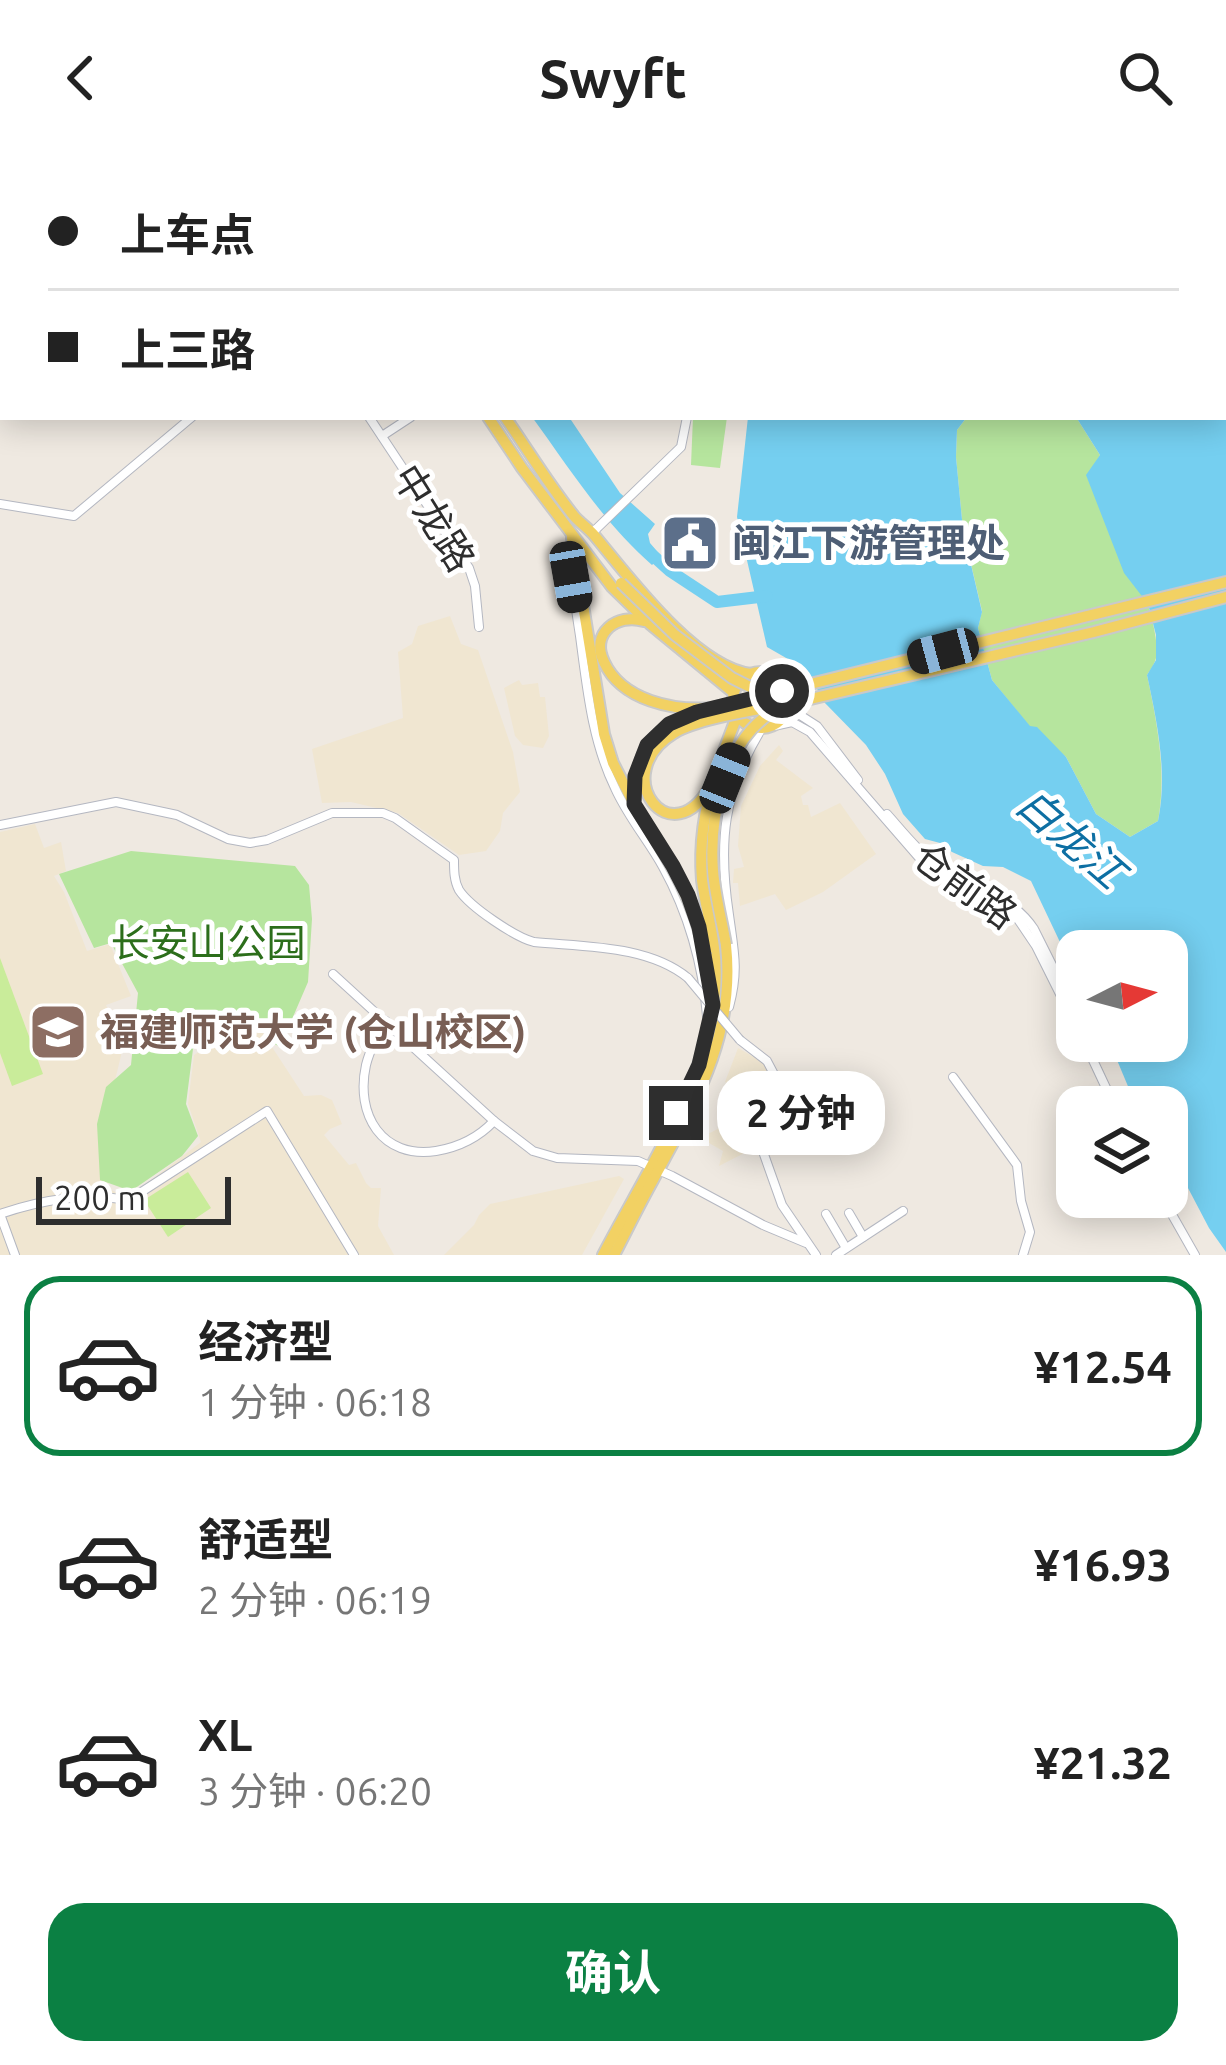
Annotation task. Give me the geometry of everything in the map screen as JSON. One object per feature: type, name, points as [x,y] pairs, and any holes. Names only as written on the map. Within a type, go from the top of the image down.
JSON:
[{"type":"main road","points":[[490,420],[612,587],[734,693]]},
{"type":"main road","points":[[507,420],[621,583],[675,635],[752,688],[799,687]]},
{"type":"main road","points":[[576,519],[596,530],[625,577],[699,647],[727,667],[776,676],[788,690],[784,717],[768,727],[740,719]]},
{"type":"main road","points":[[571,535],[613,763],[688,895],[699,927],[716,949]]},
{"type":"main road","points":[[634,804],[635,776],[647,745],[669,724],[712,708],[1226,582]]},
{"type":"main road","points":[[751,674],[737,685],[733,701],[740,719],[698,806],[672,813],[656,808],[644,787],[651,757],[672,734],[691,726],[802,701],[1094,632],[1226,597]]},
{"type":"main road","points":[[650,624],[625,618],[609,627],[600,647],[607,667],[638,695],[667,706],[712,708]]},
{"type":"main road","points":[[614,1255],[705,1047],[716,985],[713,839],[725,778],[755,725],[772,711],[802,701]]},
{"type":"main road","points":[[603,1255],[700,1092],[721,1031],[729,987],[702,880],[704,826],[716,776]]},
{"type":"street","points":[[0,504],[74,516],[188,420]]},
{"type":"street","name":"中龙路","points":[[371,420],[469,568],[479,626]]},
{"type":"street","points":[[382,436],[406,420]]},
{"type":"street","points":[[596,530],[681,447],[686,420]]},
{"type":"street","points":[[571,535],[571,577],[594,728],[602,758],[629,816],[682,908],[707,1013],[705,1047]]},
{"type":"street","name":"仓前路","points":[[789,707],[817,725],[859,782],[923,854],[948,872],[1003,898],[1025,916],[1056,972]]},
{"type":"street","name":"仓前路","points":[[768,727],[792,722],[811,732],[921,860],[1012,912],[1056,986]]},
{"type":"street","points":[[721,1031],[736,979],[724,839],[728,802],[737,772],[768,727]]},
{"type":"street","points":[[0,825],[116,802],[177,815],[232,841],[250,843],[337,812],[388,814],[454,860],[461,893],[520,937],[639,955],[688,978],[740,1040],[769,1063],[778,1093],[761,1143],[782,1205],[815,1255]]},
{"type":"street","points":[[682,908],[727,898]]},
{"type":"street","points":[[333,974],[524,1145],[562,1159],[632,1160],[806,1243]]},
{"type":"street","points":[[386,1021],[365,1068],[364,1090],[369,1117],[383,1140],[404,1151],[431,1152],[481,1135],[494,1120]]},
{"type":"street","points":[[953,1077],[1017,1165],[1030,1232],[1023,1255]]},
{"type":"street","points":[[12,1250],[0,1213],[65,1197],[129,1200],[266,1111],[353,1255]]},
{"type":"street","points":[[763,1225],[780,1220],[782,1205]]},
{"type":"street","points":[[836,1255],[903,1211]]},
{"type":"street","points":[[849,1213],[862,1237]]},
{"type":"street","points":[[826,1214],[846,1248]]},
{"type":"street","points":[[1171,1218],[1192,1255]]},
{"type":"shaded area","points":[[450,616],[461,644],[478,650],[513,752],[520,792],[503,813],[500,831],[486,851],[459,855],[398,813],[351,802],[322,803],[312,749],[403,718],[398,652],[412,644],[418,626]]},
{"type":"shaded area","points":[[519,680],[522,685],[538,683],[540,697],[545,697],[549,736],[543,748],[523,745],[515,736],[504,688]]},
{"type":"shaded area","points":[[779,745],[783,751],[776,760],[813,788],[801,796],[811,817],[840,803],[876,854],[823,892],[786,910],[775,894],[740,906],[738,883],[733,883],[734,869],[744,867],[738,846],[741,806],[760,766]]},
{"type":"shaded area","name":"福建师范大学 (仓山校区)","points":[[35,824],[44,848],[61,842],[66,871],[54,876],[87,951],[110,944],[131,996],[106,1005],[123,1047],[102,1135],[108,1188],[117,1193],[138,1190],[201,1142],[188,1104],[194,1055],[253,1018],[304,1096],[332,1100],[342,1124],[324,1135],[349,1165],[356,1163],[371,1188],[381,1188],[378,1226],[394,1255],[0,1255],[0,832]]},
{"type":"shaded area","points":[[738,1048],[761,1061],[774,1092],[766,1117],[750,1123],[756,1147],[719,1166],[723,1151],[704,1140],[694,1143],[698,1135],[727,1124],[741,1090],[725,1082]]},
{"type":"shaded area","points":[[619,1176],[624,1179],[582,1255],[444,1255],[490,1204]]},
{"type":"green space","points":[[693,420],[727,420],[720,468],[691,465]]},
{"type":"green space","points":[[965,420],[1078,420],[1100,455],[1094,467],[1144,592],[1156,641],[1156,658],[1147,675],[1160,748],[1161,803],[1158,821],[1130,837],[1096,814],[1066,757],[1030,727],[992,680],[978,628],[982,611],[963,530],[957,430]]},
{"type":"green space","name":"长安山公园","points":[[131,851],[295,866],[309,885],[312,919],[308,982],[280,1047],[271,1042],[254,1015],[193,1049],[186,1104],[198,1136],[182,1156],[131,1191],[100,1180],[97,1124],[106,1087],[131,1065],[138,993],[111,943],[94,948],[59,874]]},
{"type":"green space","points":[[0,958],[43,1074],[12,1086],[0,1053]]},
{"type":"green space","points":[[188,1172],[211,1208],[168,1237],[144,1200]]},
{"type":"water","points":[[534,420],[571,420],[620,493],[655,524],[648,534],[661,556],[652,565],[603,513]]},
{"type":"water","name":"白龙江","points":[[748,420],[965,420],[957,430],[956,457],[963,530],[982,612],[978,628],[992,680],[1030,726],[1037,727],[1066,757],[1096,814],[1130,837],[1158,821],[1161,803],[1158,729],[1147,675],[1156,660],[1156,635],[1148,604],[1124,573],[1086,475],[1100,455],[1078,420],[1226,420],[1226,1252],[1188,1188],[1188,1086],[1128,1086],[1118,1062],[1188,1062],[1188,930],[1056,930],[1056,934],[1031,881],[1003,867],[983,866],[925,839],[903,814],[866,745],[824,702],[807,670],[767,647],[737,517]]},
{"type":"waterway","points":[[649,552],[717,602],[767,596]]},
{"type":"place","name":"闽江下游管理处","points":[[690,543]]},
{"type":"place","name":"福建师范大学 (仓山校区)","points":[[58,1032]]},
{"type":"route","points":[[676,1113],[699,1065],[713,1005],[699,927],[673,866],[634,804],[635,776],[647,745],[677,719],[782,691]]}]
